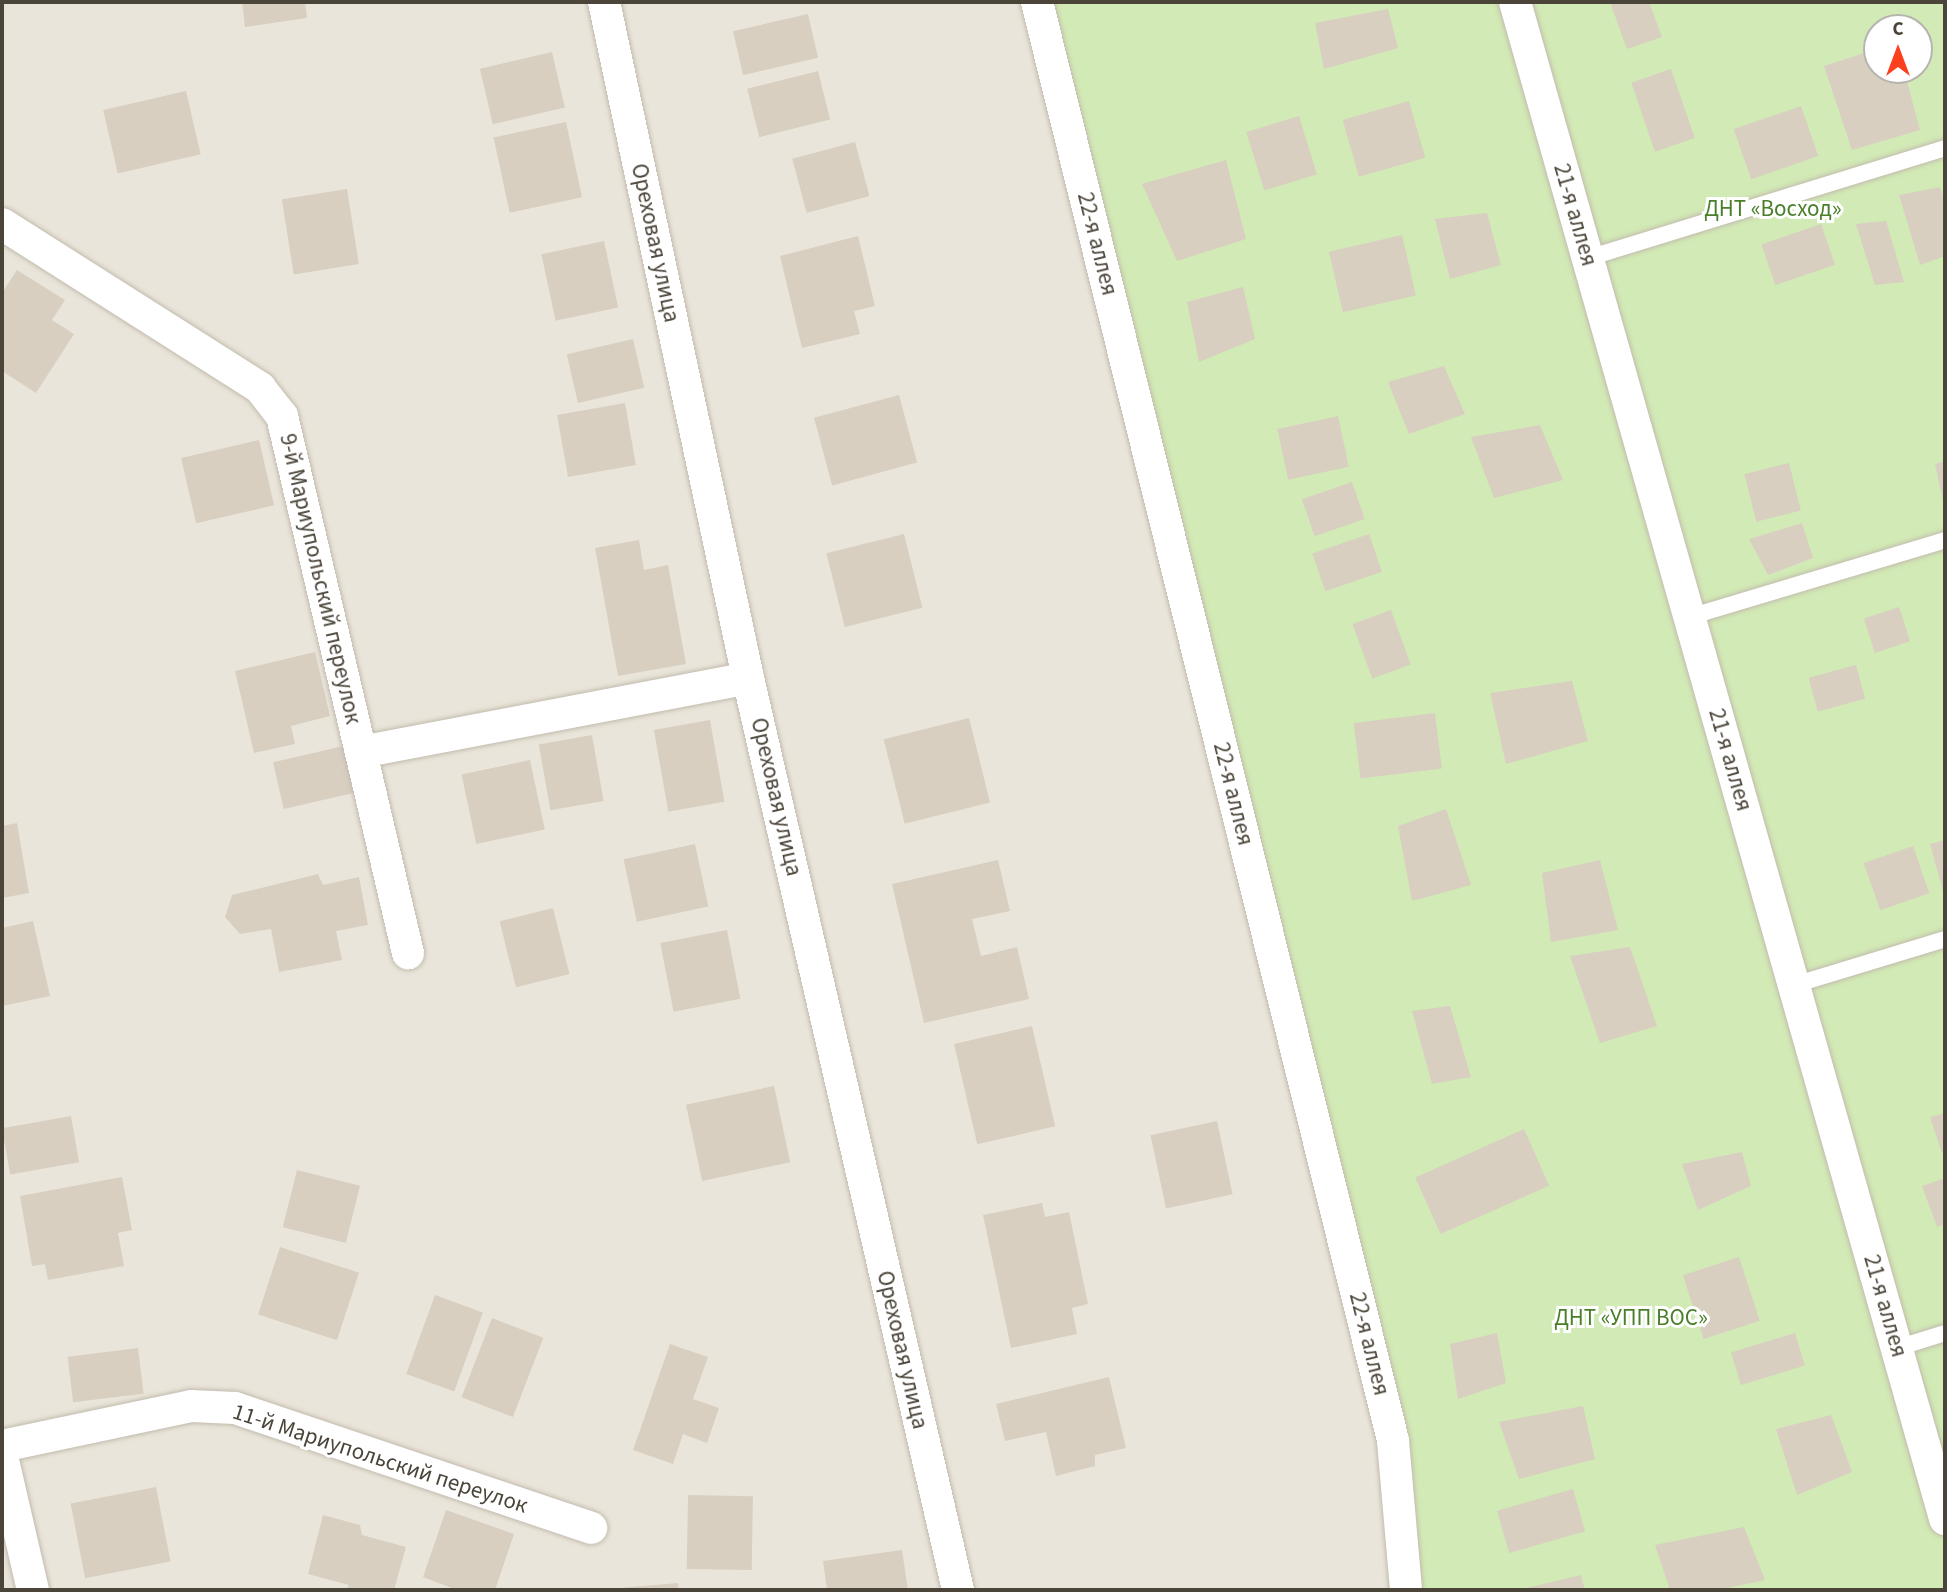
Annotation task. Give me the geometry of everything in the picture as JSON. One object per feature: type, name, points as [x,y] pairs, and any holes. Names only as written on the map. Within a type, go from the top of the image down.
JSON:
[{"type":"street","name":"Ореховая улица","points":[[604,2],[748,678],[957,1590]]},
{"type":"street","name":"22-я аллея","points":[[1037,2],[1393,1441],[1406,1590]]},
{"type":"street","name":"21-я аллея","points":[[1515,2],[1945,1519]]},
{"type":"street","name":"9-й Мариупольский переулок","points":[[2,224],[260,388],[282,416],[408,953]]},
{"type":"street","points":[[361,752],[748,678]]},
{"type":"street","name":"11-й Мариупольский переулок","points":[[2,1446],[191,1405],[235,1408],[591,1528]]},
{"type":"street","points":[[2,1456],[33,1590]]},
{"type":"lane","points":[[1588,258],[1945,148]]},
{"type":"lane","points":[[1689,617],[1945,540]]},
{"type":"lane","points":[[1794,985],[1945,939]]},
{"type":"lane","points":[[1897,1348],[1945,1333]]},
{"type":"shaded area","points":[[2,2],[1036,2],[1372,1397],[1401,1590],[2,1590]]},
{"type":"green space","name":"ДНТ «УПП ВОС»","points":[[1037,2],[1945,2],[1945,1590],[1406,1590],[1393,1441]]},
{"type":"building","points":[[242,2],[305,2],[307,18],[245,27]]},
{"type":"building","points":[[1610,2],[1649,2],[1662,37],[1627,49]]},
{"type":"building","points":[[1388,9],[1398,48],[1324,69],[1315,23]]},
{"type":"building","points":[[808,14],[818,58],[743,75],[733,31]]},
{"type":"building","points":[[552,52],[565,108],[493,124],[480,69]]},
{"type":"building","points":[[1863,53],[1863,84],[1908,84],[1920,130],[1852,150],[1824,66]]},
{"type":"building","points":[[1671,69],[1695,138],[1655,152],[1631,83]]},
{"type":"building","points":[[818,71],[830,120],[759,137],[747,89]]},
{"type":"building","points":[[186,91],[201,154],[118,173],[103,110]]},
{"type":"building","points":[[1409,101],[1425,158],[1359,177],[1343,120]]},
{"type":"building","points":[[1801,106],[1818,156],[1751,179],[1734,129]]},
{"type":"building","points":[[1299,116],[1317,174],[1264,190],[1246,132]]},
{"type":"building","points":[[566,122],[582,197],[510,213],[494,137]]},
{"type":"building","points":[[855,142],[869,196],[807,213],[792,159]]},
{"type":"building","points":[[1226,160],[1246,239],[1177,261],[1142,184]]},
{"type":"building","points":[[1940,187],[1945,202],[1945,256],[1920,265],[1899,195]]},
{"type":"building","points":[[347,189],[359,264],[294,274],[282,199]]},
{"type":"building","points":[[1487,213],[1501,265],[1450,279],[1435,219]]},
{"type":"building","points":[[1886,221],[1904,282],[1875,285],[1856,224]]},
{"type":"building","points":[[1821,224],[1835,265],[1775,285],[1761,245]]},
{"type":"building","points":[[1402,235],[1416,295],[1343,312],[1329,252]]},
{"type":"building","points":[[858,236],[875,306],[854,311],[860,334],[802,348],[780,256]]},
{"type":"building","points":[[604,241],[618,308],[556,321],[541,254]]},
{"type":"building","points":[[17,270],[65,300],[52,320],[74,334],[36,393],[2,371],[2,293]]},
{"type":"building","points":[[1243,287],[1255,339],[1199,362],[1187,302]]},
{"type":"building","points":[[633,339],[644,388],[578,403],[567,354]]},
{"type":"building","points":[[1444,366],[1465,414],[1409,434],[1388,382]]},
{"type":"building","points":[[899,395],[917,463],[832,485],[814,418]]},
{"type":"building","points":[[625,403],[636,465],[568,477],[557,415]]},
{"type":"building","points":[[1338,416],[1349,467],[1288,480],[1277,429]]},
{"type":"building","points":[[1540,425],[1563,480],[1494,498],[1471,437]]},
{"type":"building","points":[[259,440],[274,505],[196,523],[181,458]]},
{"type":"building","points":[[1945,461],[1945,505],[1944,506],[1935,464]]},
{"type":"building","points":[[1789,463],[1801,511],[1756,522],[1744,474]]},
{"type":"building","points":[[1352,482],[1365,519],[1315,536],[1302,499]]},
{"type":"building","points":[[1802,523],[1813,558],[1768,575],[1749,539]]},
{"type":"building","points":[[904,534],[922,608],[845,627],[826,553]]},
{"type":"building","points":[[1369,534],[1382,572],[1325,591],[1312,554]]},
{"type":"building","points":[[639,540],[644,570],[668,565],[686,664],[618,676],[595,548]]},
{"type":"building","points":[[1899,607],[1910,641],[1875,653],[1864,618]]},
{"type":"building","points":[[1391,610],[1411,665],[1372,679],[1352,624]]},
{"type":"building","points":[[315,652],[330,716],[291,726],[295,744],[254,753],[235,671]]},
{"type":"building","points":[[1856,665],[1865,699],[1818,711],[1809,678]]},
{"type":"building","points":[[1572,681],[1588,741],[1506,764],[1490,693]]},
{"type":"building","points":[[1435,713],[1442,769],[1360,779],[1354,723]]},
{"type":"building","points":[[969,718],[990,802],[905,824],[884,739]]},
{"type":"building","points":[[710,720],[724,802],[668,812],[654,730]]},
{"type":"building","points":[[592,735],[604,801],[550,810],[539,744]]},
{"type":"building","points":[[348,745],[359,792],[284,809],[273,762]]},
{"type":"building","points":[[530,760],[545,829],[476,844],[462,775]]},
{"type":"building","points":[[1446,809],[1471,885],[1412,901],[1398,826]]},
{"type":"building","points":[[17,823],[29,893],[2,898],[2,826]]},
{"type":"building","points":[[1945,840],[1945,895],[1944,895],[1930,844]]},
{"type":"building","points":[[695,844],[708,907],[637,922],[624,859]]},
{"type":"building","points":[[1913,846],[1929,893],[1880,910],[1864,863]]},
{"type":"building","points":[[998,860],[1010,911],[972,919],[981,956],[1017,947],[1029,999],[924,1023],[892,884]]},
{"type":"building","points":[[1600,860],[1618,930],[1551,942],[1542,873]]},
{"type":"building","points":[[318,874],[323,885],[359,877],[368,925],[336,931],[342,960],[279,972],[271,929],[240,934],[225,917],[232,895]]},
{"type":"building","points":[[553,908],[569,974],[516,987],[500,921]]},
{"type":"building","points":[[33,921],[50,996],[2,1006],[2,928]]},
{"type":"building","points":[[727,930],[740,999],[674,1012],[660,943]]},
{"type":"building","points":[[1630,947],[1657,1026],[1600,1043],[1570,956]]},
{"type":"building","points":[[1450,1006],[1471,1077],[1432,1084],[1412,1011]]},
{"type":"building","points":[[1032,1026],[1055,1126],[977,1144],[954,1044]]},
{"type":"building","points":[[774,1086],[790,1162],[702,1181],[686,1105]]},
{"type":"building","points":[[1945,1113],[1945,1152],[1942,1153],[1930,1117]]},
{"type":"building","points":[[71,1116],[79,1162],[10,1174],[2,1128]]},
{"type":"building","points":[[1217,1121],[1233,1194],[1166,1208],[1150,1135]]},
{"type":"building","points":[[1524,1129],[1549,1186],[1441,1234],[1415,1177]]},
{"type":"building","points":[[1742,1152],[1751,1186],[1698,1210],[1682,1164]]},
{"type":"building","points":[[297,1170],[360,1186],[346,1243],[283,1227]]},
{"type":"building","points":[[122,1177],[132,1230],[118,1233],[124,1266],[48,1280],[45,1264],[32,1266],[20,1196]]},
{"type":"building","points":[[1945,1178],[1945,1224],[1937,1227],[1922,1186]]},
{"type":"building","points":[[1042,1203],[1045,1217],[1069,1212],[1088,1304],[1072,1308],[1077,1334],[1011,1348],[983,1215]]},
{"type":"building","points":[[280,1247],[359,1273],[337,1340],[258,1315]]},
{"type":"building","points":[[1739,1257],[1760,1321],[1704,1339],[1683,1275]]},
{"type":"building","points":[[435,1295],[483,1312],[454,1391],[406,1374]]},
{"type":"building","points":[[492,1318],[543,1338],[513,1417],[462,1397]]},
{"type":"building","points":[[1497,1333],[1506,1383],[1458,1399],[1450,1344]]},
{"type":"building","points":[[1795,1333],[1805,1366],[1741,1385],[1731,1353]]},
{"type":"building","points":[[670,1344],[708,1357],[693,1399],[719,1408],[707,1443],[683,1434],[673,1464],[633,1450]]},
{"type":"building","points":[[138,1348],[144,1394],[73,1402],[68,1357]]},
{"type":"building","points":[[1109,1377],[1126,1448],[1095,1455],[1095,1466],[1056,1476],[1046,1432],[1005,1441],[996,1404]]},
{"type":"building","points":[[1583,1406],[1595,1459],[1519,1479],[1499,1422]]},
{"type":"building","points":[[1831,1415],[1852,1472],[1797,1495],[1776,1429]]},
{"type":"building","points":[[156,1487],[171,1562],[85,1578],[71,1504]]},
{"type":"building","points":[[1573,1489],[1585,1531],[1509,1553],[1497,1511]]},
{"type":"building","points":[[688,1495],[753,1496],[752,1570],[687,1569]]},
{"type":"building","points":[[446,1510],[514,1534],[495,1590],[457,1590],[423,1577]]},
{"type":"building","points":[[323,1515],[360,1525],[362,1535],[406,1547],[394,1590],[347,1590],[349,1585],[308,1574]]},
{"type":"building","points":[[1744,1527],[1765,1580],[1718,1590],[1670,1590],[1655,1545]]},
{"type":"building","points":[[902,1550],[908,1590],[827,1590],[823,1561]]},
{"type":"building","points":[[1581,1575],[1585,1590],[1522,1590],[1522,1589]]},
{"type":"building","points":[[678,1583],[679,1590],[620,1590],[620,1588]]},
{"type":"park label","name":"ДНТ «Восход»","points":[[1773,209]]}]
